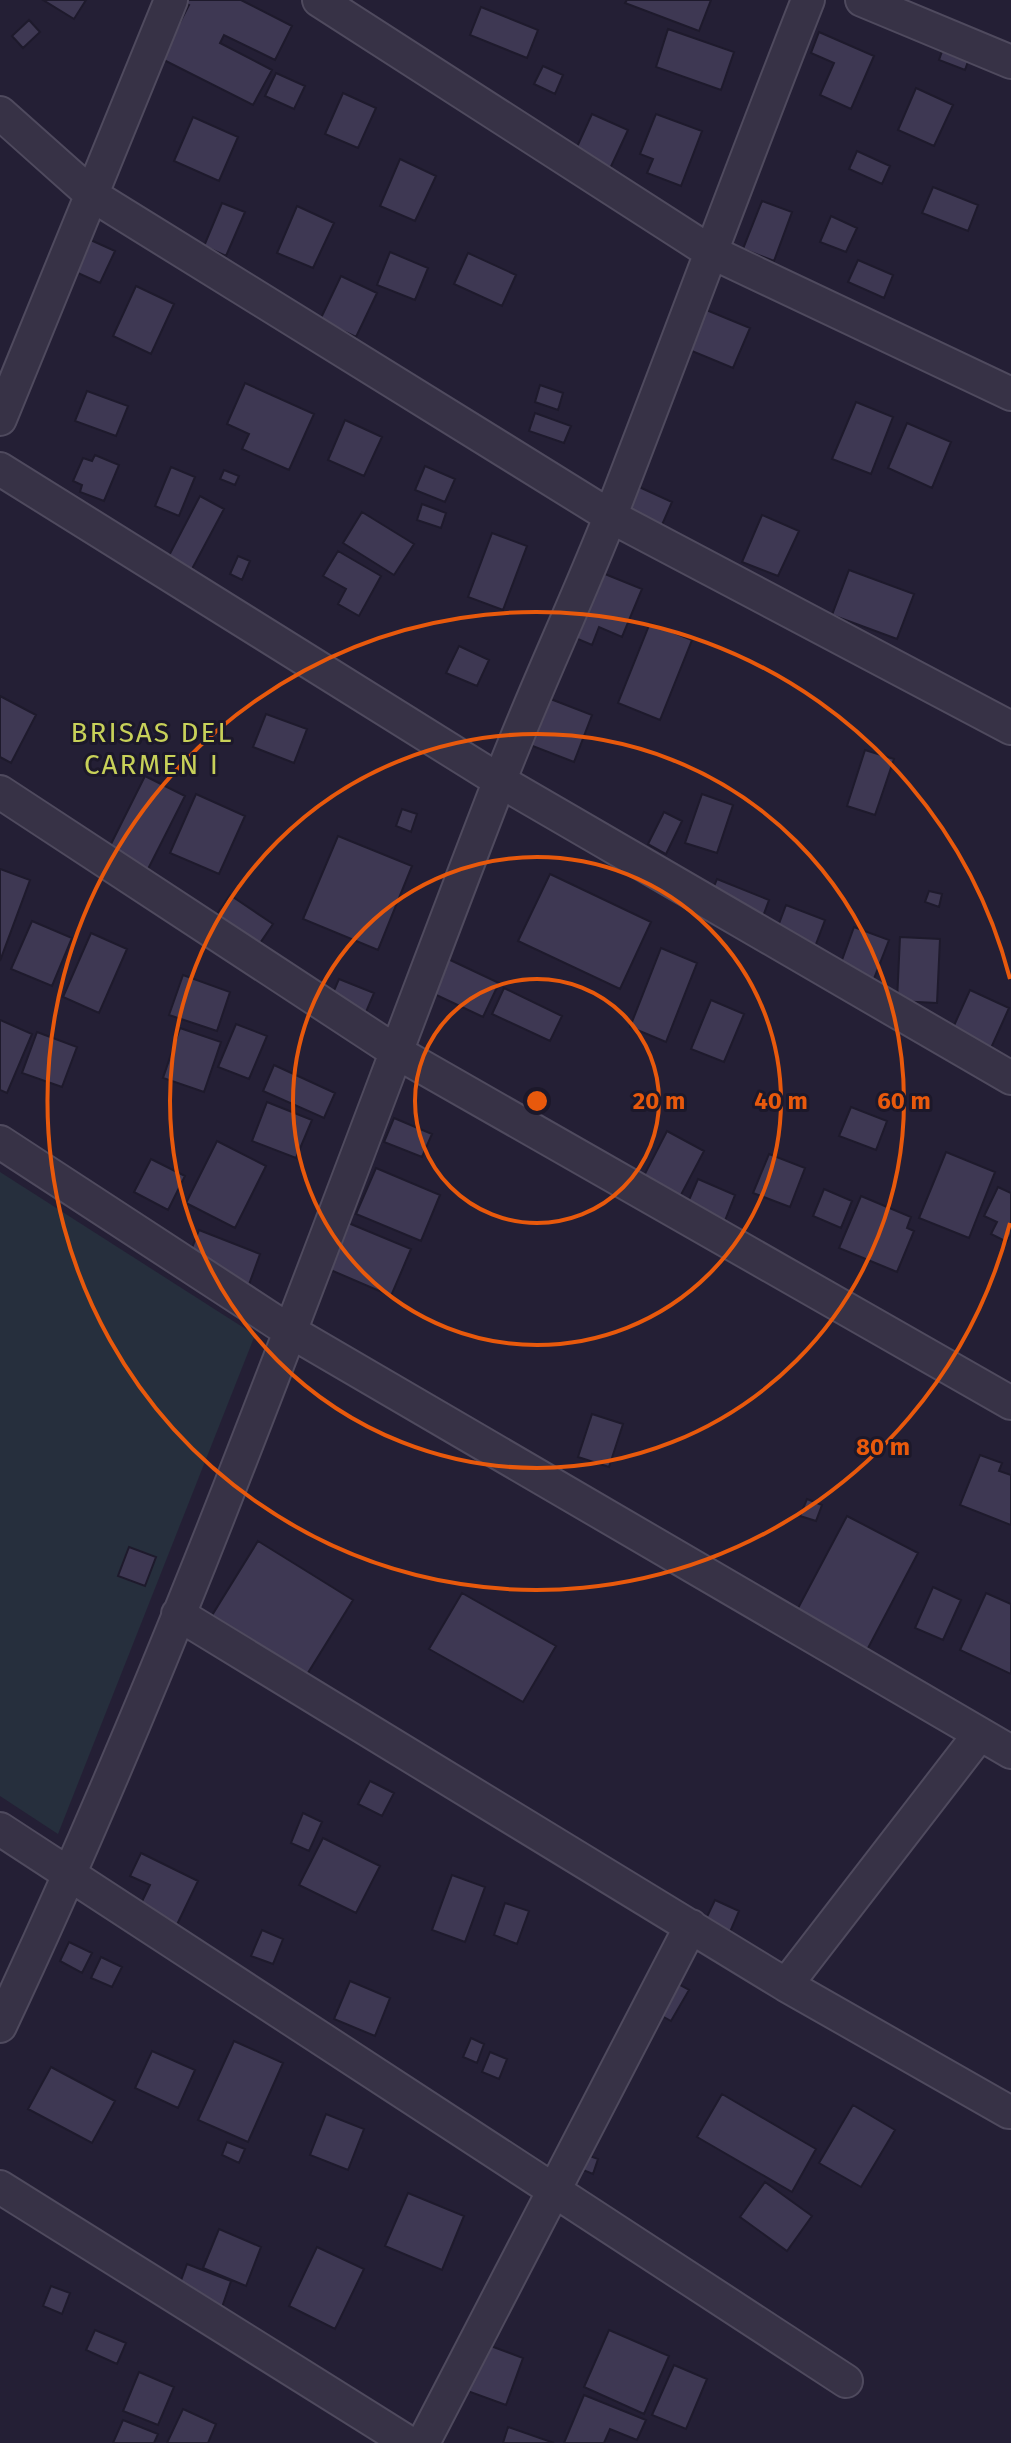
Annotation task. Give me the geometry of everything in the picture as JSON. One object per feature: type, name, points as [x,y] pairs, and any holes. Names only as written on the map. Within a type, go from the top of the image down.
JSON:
[{"type":"street","points":[[0,419],[171,0]]},
{"type":"street","points":[[319,0],[709,251],[1011,394]]},
{"type":"street","points":[[0,2026],[71,1876],[178,1614],[398,1053],[500,781],[610,516],[709,251],[808,0]]},
{"type":"street","points":[[862,0],[1011,62]]},
{"type":"street","points":[[0,113],[92,195],[610,516],[1011,728]]},
{"type":"street","points":[[0,469],[500,781],[1011,1078]]},
{"type":"street","points":[[0,792],[398,1053],[1011,1403]]},
{"type":"street","points":[[0,1142],[288,1330],[1011,1752]]},
{"type":"street","points":[[178,1614],[786,1985],[1009,2112]]},
{"type":"street","points":[[786,1985],[979,1735]]},
{"type":"street","points":[[0,1829],[555,2188],[846,2381]]},
{"type":"street","points":[[423,2443],[691,1926]]},
{"type":"street","points":[[0,2187],[409,2443]]},
{"type":"shaded area","points":[[0,1172],[255,1335],[58,1834],[0,1796]]},
{"type":"building","points":[[43,0],[86,0],[74,19]]},
{"type":"building","points":[[179,0],[241,0],[292,26],[275,60],[224,35],[220,43],[272,70],[253,105],[144,50],[173,36],[189,5]]},
{"type":"building","points":[[627,0],[711,0],[699,31],[625,3]]},
{"type":"building","points":[[481,7],[538,30],[527,58],[470,35]]},
{"type":"building","points":[[29,20],[40,32],[23,48],[12,36]]},
{"type":"building","points":[[668,29],[734,52],[721,90],[656,67]]},
{"type":"building","points":[[819,32],[874,56],[851,109],[820,95],[834,63],[811,53]]},
{"type":"building","points":[[948,34],[974,44],[965,70],[939,60]]},
{"type":"building","points":[[543,66],[563,75],[555,94],[534,84]]},
{"type":"building","points":[[276,73],[305,86],[294,109],[265,96]]},
{"type":"building","points":[[916,88],[953,105],[934,146],[898,130]]},
{"type":"building","points":[[343,93],[376,108],[358,148],[325,134]]},
{"type":"building","points":[[592,114],[628,130],[607,175],[571,160]]},
{"type":"building","points":[[656,114],[702,131],[681,186],[647,173],[653,159],[640,154]]},
{"type":"building","points":[[193,117],[238,137],[219,181],[174,161]]},
{"type":"building","points":[[857,151],[890,166],[882,184],[849,169]]},
{"type":"building","points":[[400,159],[436,176],[415,221],[380,206]]},
{"type":"building","points":[[933,187],[978,205],[968,231],[922,213]]},
{"type":"building","points":[[762,201],[792,212],[774,261],[743,249]]},
{"type":"building","points":[[222,203],[245,212],[226,256],[204,246]]},
{"type":"building","points":[[297,206],[334,223],[313,268],[277,253]]},
{"type":"building","points":[[831,216],[857,228],[846,252],[820,242]]},
{"type":"building","points":[[73,232],[115,251],[100,283],[58,264]]},
{"type":"building","points":[[390,252],[428,268],[415,300],[377,285]]},
{"type":"building","points":[[468,253],[516,275],[502,306],[454,284]]},
{"type":"building","points":[[858,260],[893,275],[884,298],[848,282]]},
{"type":"building","points":[[341,276],[377,293],[356,337],[320,320]]},
{"type":"building","points":[[136,286],[174,304],[151,354],[113,336]]},
{"type":"building","points":[[704,309],[750,328],[733,368],[687,349]]},
{"type":"building","points":[[245,383],[314,414],[289,470],[242,449],[249,434],[227,424]]},
{"type":"building","points":[[540,385],[563,393],[558,410],[535,402]]},
{"type":"building","points":[[87,391],[128,406],[116,436],[75,421]]},
{"type":"building","points":[[856,402],[893,417],[871,474],[832,459]]},
{"type":"building","points":[[535,413],[571,426],[564,443],[529,431]]},
{"type":"building","points":[[345,420],[382,437],[364,476],[328,460]]},
{"type":"building","points":[[907,423],[951,442],[932,488],[888,468]]},
{"type":"building","points":[[95,455],[119,465],[104,501],[80,492],[82,485],[73,481],[83,458],[92,461]]},
{"type":"building","points":[[425,466],[455,479],[445,502],[415,490]]},
{"type":"building","points":[[171,467],[195,477],[179,516],[155,506]]},
{"type":"building","points":[[224,470],[239,476],[235,485],[220,479]]},
{"type":"building","points":[[637,486],[672,502],[658,534],[622,518]]},
{"type":"building","points":[[200,496],[224,509],[185,582],[162,569]]},
{"type":"building","points":[[422,504],[446,513],[441,528],[417,520]]},
{"type":"building","points":[[362,512],[414,544],[394,575],[343,543]]},
{"type":"building","points":[[762,515],[799,531],[778,576],[742,562]]},
{"type":"building","points":[[492,533],[527,546],[503,610],[468,597]]},
{"type":"building","points":[[338,551],[381,576],[359,616],[338,604],[346,589],[323,576]]},
{"type":"building","points":[[238,556],[250,561],[242,580],[230,574]]},
{"type":"building","points":[[849,570],[914,594],[897,639],[832,615]]},
{"type":"building","points":[[600,572],[642,589],[622,637],[599,627],[592,645],[573,637]]},
{"type":"building","points":[[650,623],[692,640],[660,720],[618,703]]},
{"type":"building","points":[[459,646],[489,660],[477,686],[446,673]]},
{"type":"building","points":[[0,696],[36,715],[11,763],[0,757]]},
{"type":"building","points":[[548,698],[592,715],[574,762],[530,745]]},
{"type":"building","points":[[266,714],[307,729],[294,763],[253,747]]},
{"type":"building","points":[[865,750],[894,759],[875,815],[847,806]]},
{"type":"building","points":[[145,776],[185,796],[147,871],[107,852]]},
{"type":"building","points":[[196,794],[245,816],[219,874],[170,853]]},
{"type":"building","points":[[702,794],[733,805],[717,853],[685,843]]},
{"type":"building","points":[[402,809],[417,814],[411,832],[396,826]]},
{"type":"building","points":[[664,812],[682,821],[666,854],[648,844]]},
{"type":"building","points":[[338,836],[412,866],[378,950],[303,919]]},
{"type":"building","points":[[0,869],[30,880],[0,961]]},
{"type":"building","points":[[550,874],[651,922],[620,989],[518,941]]},
{"type":"building","points":[[717,879],[769,900],[758,930],[705,909]]},
{"type":"building","points":[[929,891],[942,894],[939,907],[925,902]]},
{"type":"building","points":[[230,895],[273,924],[250,958],[207,929]]},
{"type":"building","points":[[786,905],[825,920],[807,968],[768,953]]},
{"type":"building","points":[[32,921],[72,938],[52,986],[11,969]]},
{"type":"building","points":[[854,927],[889,940],[868,994],[834,982]]},
{"type":"building","points":[[91,933],[127,949],[99,1013],[63,997]]},
{"type":"building","points":[[900,937],[940,939],[937,1003],[897,1001]]},
{"type":"building","points":[[661,948],[697,963],[666,1042],[630,1027]]},
{"type":"building","points":[[446,958],[499,983],[483,1017],[430,992]]},
{"type":"building","points":[[183,975],[230,992],[217,1031],[169,1015]]},
{"type":"building","points":[[339,979],[374,993],[358,1031],[323,1016]]},
{"type":"building","points":[[504,988],[562,1016],[550,1041],[492,1014]]},
{"type":"building","points":[[970,990],[1009,1008],[991,1048],[952,1030]]},
{"type":"building","points":[[711,1000],[744,1014],[724,1062],[691,1049]]},
{"type":"building","points":[[0,1020],[32,1034],[7,1093],[0,1090]]},
{"type":"building","points":[[236,1024],[267,1036],[249,1079],[218,1067]]},
{"type":"building","points":[[180,1028],[221,1042],[204,1092],[163,1078]]},
{"type":"building","points":[[37,1032],[77,1047],[62,1087],[22,1073]]},
{"type":"building","points":[[274,1065],[335,1093],[324,1118],[263,1091]]},
{"type":"building","points":[[267,1102],[312,1120],[296,1158],[252,1141]]},
{"type":"building","points":[[851,1107],[887,1121],[876,1150],[839,1136]]},
{"type":"building","points":[[394,1118],[432,1134],[422,1157],[384,1142]]},
{"type":"building","points":[[667,1131],[704,1151],[673,1210],[636,1191]]},
{"type":"building","points":[[217,1141],[266,1166],[235,1228],[186,1203]]},
{"type":"building","points":[[946,1152],[995,1172],[969,1238],[919,1218]]},
{"type":"building","points":[[769,1154],[805,1168],[790,1207],[753,1193]]},
{"type":"building","points":[[151,1159],[185,1176],[168,1210],[134,1192]]},
{"type":"building","points":[[376,1168],[440,1195],[421,1241],[356,1214]]},
{"type":"building","points":[[698,1179],[735,1195],[724,1223],[686,1207]]},
{"type":"building","points":[[998,1187],[1011,1193],[1011,1234],[1007,1242],[991,1234],[997,1222],[984,1216]]},
{"type":"building","points":[[824,1189],[852,1201],[841,1228],[813,1216]]},
{"type":"building","points":[[861,1196],[911,1217],[907,1228],[914,1231],[897,1272],[839,1248]]},
{"type":"building","points":[[346,1222],[411,1249],[391,1296],[326,1268]]},
{"type":"building","points":[[199,1230],[260,1254],[247,1290],[185,1266]]},
{"type":"building","points":[[592,1414],[623,1424],[609,1467],[578,1457]]},
{"type":"building","points":[[980,1455],[1002,1463],[999,1471],[1011,1475],[1011,1525],[960,1505]]},
{"type":"building","points":[[807,1499],[822,1505],[816,1521],[800,1516]]},
{"type":"building","points":[[847,1516],[918,1553],[867,1650],[796,1612]]},
{"type":"building","points":[[258,1541],[353,1600],[306,1676],[211,1617]]},
{"type":"building","points":[[129,1547],[156,1557],[145,1586],[118,1576]]},
{"type":"building","points":[[933,1587],[961,1600],[943,1640],[915,1628]]},
{"type":"building","points":[[462,1593],[556,1646],[523,1702],[429,1649]]},
{"type":"building","points":[[986,1593],[1011,1604],[1011,1674],[960,1650]]},
{"type":"building","points":[[370,1781],[394,1793],[382,1816],[358,1804]]},
{"type":"building","points":[[303,1813],[322,1822],[309,1851],[291,1843]]},
{"type":"building","points":[[323,1838],[380,1866],[356,1913],[299,1885]]},
{"type":"building","points":[[141,1853],[198,1881],[170,1939],[132,1922],[150,1885],[130,1876]]},
{"type":"building","points":[[452,1875],[485,1887],[465,1942],[432,1930]]},
{"type":"building","points":[[715,1900],[739,1911],[730,1932],[705,1921]]},
{"type":"building","points":[[505,1903],[529,1911],[517,1944],[494,1935]]},
{"type":"building","points":[[262,1930],[283,1939],[273,1964],[251,1956]]},
{"type":"building","points":[[69,1942],[92,1953],[82,1973],[60,1961]]},
{"type":"building","points":[[101,1957],[122,1967],[112,1987],[91,1978]]},
{"type":"building","points":[[653,1970],[689,1990],[671,2021],[635,2001]]},
{"type":"building","points":[[350,1981],[390,1998],[375,2036],[334,2019]]},
{"type":"building","points":[[471,2038],[484,2044],[477,2063],[463,2057]]},
{"type":"building","points":[[234,2041],[283,2063],[248,2142],[198,2120]]},
{"type":"building","points":[[152,2051],[195,2070],[178,2108],[135,2088]]},
{"type":"building","points":[[490,2052],[507,2059],[499,2079],[482,2072]]},
{"type":"building","points":[[51,2067],[115,2101],[92,2143],[28,2109]]},
{"type":"building","points":[[722,2094],[816,2149],[792,2192],[697,2137]]},
{"type":"building","points":[[853,2105],[895,2130],[861,2187],[819,2163]]},
{"type":"building","points":[[326,2114],[364,2129],[348,2170],[310,2155]]},
{"type":"building","points":[[227,2142],[245,2149],[239,2163],[222,2155]]},
{"type":"building","points":[[569,2148],[598,2159],[593,2174],[563,2162]]},
{"type":"building","points":[[765,2182],[812,2216],[787,2251],[740,2217]]},
{"type":"building","points":[[408,2193],[464,2216],[442,2270],[385,2246]]},
{"type":"building","points":[[219,2229],[261,2247],[246,2286],[203,2268]]},
{"type":"building","points":[[317,2247],[364,2269],[335,2329],[289,2306]]},
{"type":"building","points":[[187,2264],[231,2281],[220,2313],[175,2297]]},
{"type":"building","points":[[51,2286],[70,2293],[62,2314],[43,2306]]},
{"type":"building","points":[[95,2330],[126,2343],[117,2364],[86,2350]]},
{"type":"building","points":[[609,2330],[669,2356],[644,2414],[584,2387]]},
{"type":"building","points":[[480,2342],[523,2358],[506,2405],[462,2389]]},
{"type":"building","points":[[674,2365],[707,2379],[686,2429],[652,2415]]},
{"type":"building","points":[[139,2372],[174,2387],[158,2425],[123,2411]]},
{"type":"building","points":[[584,2395],[646,2420],[637,2440],[610,2429],[604,2443],[564,2443]]},
{"type":"building","points":[[183,2409],[216,2424],[208,2443],[167,2443]]},
{"type":"building","points":[[123,2420],[158,2434],[154,2443],[113,2443]]},
{"type":"building","points":[[508,2427],[554,2443],[503,2443]]},
{"type":"district","name":"BRISAS DEL CARMEN I","points":[[152,748]]}]
